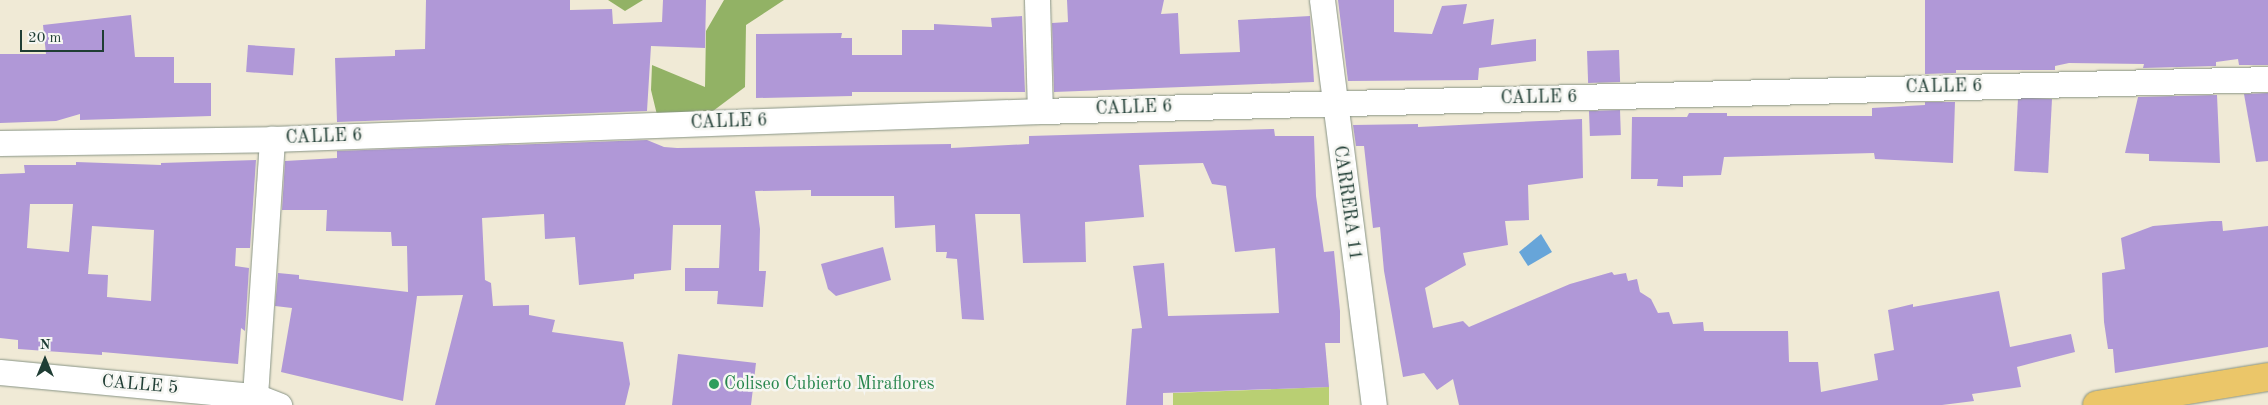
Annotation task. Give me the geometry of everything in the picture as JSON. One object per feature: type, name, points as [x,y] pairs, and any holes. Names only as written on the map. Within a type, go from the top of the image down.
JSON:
[{"type":"main road","points":[[2097,405],[2268,377]]},
{"type":"street","points":[[1038,0],[1040,111]]},
{"type":"street","name":"CARRERA 11","points":[[1322,0],[1374,405]]},
{"type":"street","name":"CALLE 6","points":[[0,142],[272,139],[1040,111],[2268,79]]},
{"type":"street","points":[[255,396],[272,139]]},
{"type":"street","name":"CALLE 5","points":[[0,372],[255,396],[279,405]]},
{"type":"green space","points":[[608,0],[643,0],[625,11]]},
{"type":"green space","points":[[724,0],[784,0],[746,25],[745,87],[697,123],[658,119],[651,90],[652,65],[705,87],[706,31]]},
{"type":"green space","points":[[1329,387],[1329,405],[1173,405],[1173,393]]},
{"type":"water","points":[[1541,234],[1552,252],[1528,266],[1519,252]]},
{"type":"building","points":[[426,0],[570,0],[570,10],[612,9],[613,24],[662,22],[663,0],[706,0],[705,48],[651,46],[647,111],[337,122],[335,58],[395,56],[395,50],[425,49]]},
{"type":"building","points":[[1067,0],[1164,0],[1161,14],[1178,13],[1180,54],[1240,52],[1238,20],[1310,16],[1314,82],[1054,92],[1052,23],[1068,22]]},
{"type":"building","points":[[1338,0],[1394,0],[1394,32],[1432,34],[1442,6],[1467,4],[1463,24],[1494,19],[1491,45],[1536,39],[1536,61],[1479,68],[1478,80],[1348,81]]},
{"type":"building","points":[[1925,0],[2268,0],[2268,65],[2239,65],[2238,59],[2216,62],[2216,66],[2143,68],[2144,64],[2069,63],[2055,66],[2055,70],[1956,70],[1956,73],[1925,74]]},
{"type":"building","points":[[131,15],[135,57],[174,57],[174,83],[211,83],[211,116],[80,120],[80,114],[56,121],[0,123],[0,54],[46,54],[43,25]]},
{"type":"building","points":[[1022,16],[1025,92],[852,92],[852,96],[756,98],[756,34],[842,33],[841,38],[852,38],[852,55],[902,55],[902,30],[934,30],[934,24],[992,27],[991,18]]},
{"type":"building","points":[[248,45],[295,48],[293,75],[246,72]]},
{"type":"building","points":[[1619,50],[1620,82],[1588,83],[1587,51]]},
{"type":"building","points":[[2268,93],[2268,161],[2256,162],[2244,94]]},
{"type":"building","points":[[2217,95],[2220,163],[2149,161],[2149,154],[2125,153],[2138,97]]},
{"type":"building","points":[[2018,97],[2052,99],[2048,173],[2014,171]]},
{"type":"building","points":[[1925,102],[1955,102],[1953,163],[1875,159],[1874,153],[1724,157],[1721,175],[1683,176],[1683,187],[1657,186],[1658,179],[1631,179],[1632,117],[1687,117],[1689,113],[1727,113],[1727,116],[1872,116],[1872,108],[1925,105]]},
{"type":"building","points":[[1620,110],[1621,135],[1590,136],[1589,111]]},
{"type":"building","points":[[1582,119],[1583,178],[1528,185],[1529,220],[1505,221],[1508,245],[1463,253],[1466,265],[1425,288],[1433,328],[1463,321],[1469,327],[1570,284],[1612,272],[1614,275],[1626,273],[1628,281],[1637,279],[1640,292],[1651,299],[1658,313],[1669,312],[1673,324],[1703,322],[1704,331],[1788,331],[1789,362],[1818,362],[1821,392],[1878,380],[1874,354],[1894,350],[1888,310],[1913,304],[1913,307],[1999,291],[2010,347],[2071,334],[2075,352],[2017,367],[2021,387],[1972,394],[1974,401],[1942,405],[1459,405],[1453,379],[1437,390],[1424,373],[1403,377],[1384,271],[1380,227],[1373,228],[1364,146],[1356,146],[1353,125],[1418,124],[1418,127]]},
{"type":"building","points":[[1274,129],[1275,136],[1314,136],[1316,196],[1324,252],[1334,251],[1340,311],[1340,343],[1325,343],[1329,387],[1163,393],[1163,405],[1126,405],[1132,329],[1142,328],[1133,266],[1164,263],[1168,316],[1279,313],[1275,248],[1235,252],[1226,186],[1212,184],[1203,163],[1139,165],[1144,217],[1085,222],[1086,262],[1023,263],[1020,214],[975,214],[984,320],[962,319],[957,259],[946,258],[947,252],[936,252],[935,225],[895,228],[894,196],[811,196],[811,190],[755,191],[760,229],[759,271],[766,271],[763,307],[717,304],[718,291],[685,291],[685,268],[719,268],[721,225],[673,225],[671,270],[634,274],[634,279],[579,285],[575,237],[545,239],[544,214],[482,218],[485,280],[491,283],[493,306],[529,305],[529,315],[555,320],[552,332],[623,342],[630,384],[625,405],[435,405],[463,295],[417,296],[403,401],[281,372],[292,308],[275,306],[278,273],[299,275],[299,279],[408,292],[407,246],[392,246],[391,232],[326,231],[327,210],[282,210],[285,161],[337,158],[337,151],[647,140],[664,147],[677,148],[951,144],[951,148],[1029,144],[1029,136]]},
{"type":"building","points":[[256,160],[250,248],[236,248],[235,266],[249,268],[245,331],[241,328],[238,364],[102,352],[102,355],[18,349],[18,340],[0,338],[0,174],[25,173],[24,165],[76,165],[76,162],[161,165],[161,163]],"holes":[[[30,204],[73,204],[69,252],[27,248]],[[92,226],[154,230],[151,301],[107,297],[108,275],[88,274]]]},
{"type":"building","points":[[2222,221],[2223,231],[2268,226],[2268,347],[2115,373],[2113,349],[2108,349],[2104,322],[2102,273],[2125,269],[2121,238],[2153,226]]},
{"type":"building","points":[[883,247],[891,280],[836,296],[828,289],[821,264]]},
{"type":"building","name":"Coliseo Cubierto Miraflores","points":[[678,354],[756,363],[751,405],[672,405]]},
{"type":"place","name":"Coliseo Cubierto Miraflores","points":[[714,384]]}]
